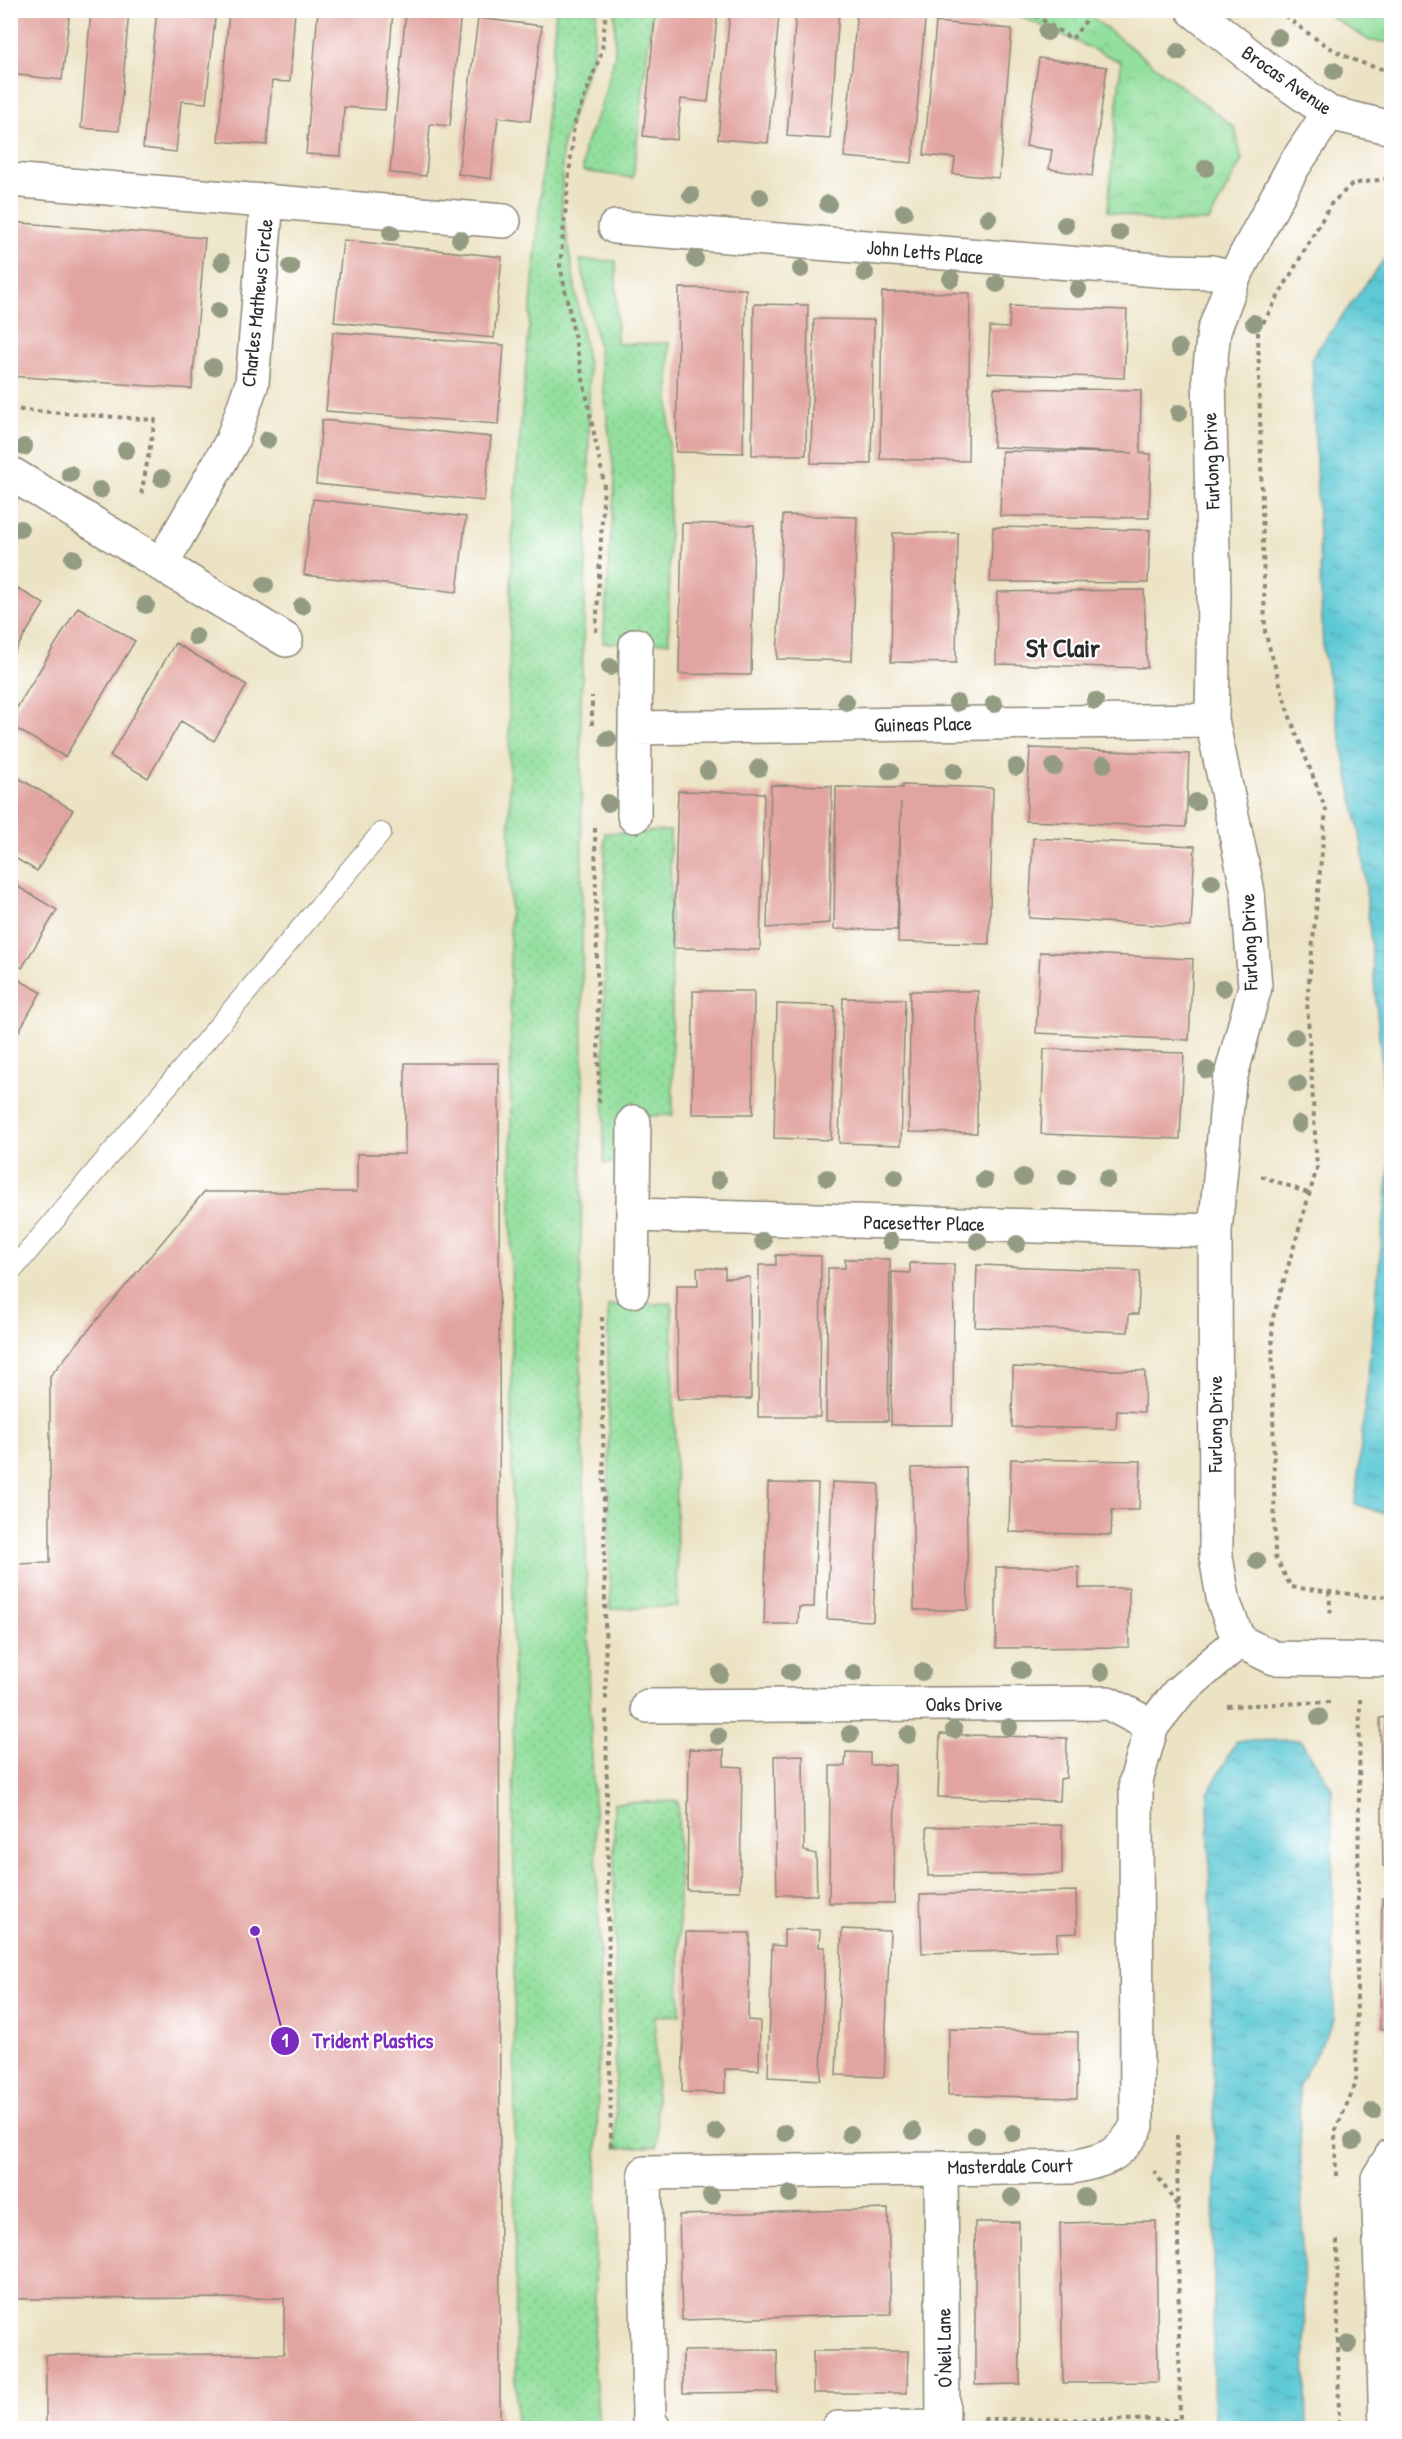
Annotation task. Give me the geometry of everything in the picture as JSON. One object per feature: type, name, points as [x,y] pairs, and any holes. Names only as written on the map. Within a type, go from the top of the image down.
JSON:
[{"type":"street","name":"Brocas Avenue","points":[[1193,10],[1263,66],[1329,113],[1392,128]]},
{"type":"street","name":"Furlong Drive","points":[[1239,1641],[1224,1603],[1216,1557],[1215,1231],[1229,1083],[1255,987],[1248,892],[1212,720],[1214,593],[1209,376],[1214,331],[1234,277],[1293,168],[1329,113]]},
{"type":"street","name":"Charles Mathews Circle","points":[[10,180],[504,221]]},
{"type":"street","name":"Charles Mathews Circle","points":[[161,565],[232,441],[252,383],[267,200]]},
{"type":"street","name":"John Letts Place","points":[[615,227],[1170,271],[1212,272],[1234,277]]},
{"type":"street","points":[[10,473],[286,640]]},
{"type":"street","points":[[634,816],[636,645]]},
{"type":"street","name":"Guineas Place","points":[[635,728],[1212,720]]},
{"type":"street","points":[[632,1291],[634,1122]]},
{"type":"street","name":"Pacesetter Place","points":[[633,1215],[1215,1231]]},
{"type":"street","points":[[1152,1726],[1178,1693],[1239,1641],[1274,1658],[1392,1660]]},
{"type":"street","name":"Oaks Drive","points":[[648,1706],[1108,1703],[1152,1726]]},
{"type":"street","name":"Masterdale Court","points":[[654,2428],[650,2419],[645,2173],[941,2167],[1072,2167],[1095,2163],[1115,2155],[1126,2144],[1137,2126],[1136,1781],[1152,1726]]},
{"type":"street","points":[[1386,2428],[1378,2178],[1392,2155]]},
{"type":"street","name":"O'Neil Lane","points":[[941,2167],[944,2419]]},
{"type":"street","points":[[838,2428],[932,2427],[939,2425],[944,2419]]},
{"type":"lane","points":[[10,1273],[381,833]]},
{"type":"path","points":[[596,638],[604,483],[560,265],[574,125],[602,51],[606,10]]},
{"type":"path","points":[[1028,10],[1072,39],[1094,10]]},
{"type":"path","points":[[1278,10],[1320,44],[1371,68],[1392,71]]},
{"type":"path","points":[[1392,178],[1352,184],[1331,204],[1258,331],[1265,632],[1288,712],[1326,810],[1307,1000],[1317,1168],[1272,1321],[1275,1556],[1291,1587],[1374,1597],[1392,1596]]},
{"type":"path","points":[[10,409],[155,420],[141,495]]},
{"type":"path","points":[[592,733],[593,686]]},
{"type":"path","points":[[595,826],[599,1106]]},
{"type":"path","points":[[1256,1175],[1308,1193]]},
{"type":"path","points":[[602,1308],[611,2162]]},
{"type":"path","points":[[1329,1591],[1329,1618],[1341,1618]]},
{"type":"path","points":[[1336,2179],[1335,2132],[1356,2083],[1360,1693],[1353,1697]]},
{"type":"path","points":[[1219,1713],[1227,1706],[1334,1702]]},
{"type":"path","points":[[1177,2134],[1180,2428]]},
{"type":"path","points":[[1150,2166],[1178,2205]]},
{"type":"path","points":[[1337,2238],[1339,2428]]},
{"type":"path","points":[[944,2419],[1180,2420]]},
{"type":"green space","points":[[556,11],[597,11],[593,53],[562,147],[562,208],[589,372],[589,478],[581,704],[583,1080],[580,1339],[591,1736],[600,1942],[594,2361],[599,2428],[516,2428],[509,665],[513,517]]},
{"type":"green space","points":[[615,11],[652,11],[633,178],[583,171],[584,148],[600,109],[615,55]]},
{"type":"green space","points":[[1002,11],[1084,11],[1235,128],[1242,160],[1209,221],[1160,223],[1108,211],[1121,62],[1016,14]]},
{"type":"green space","points":[[1322,11],[1391,11],[1391,42],[1370,41]]},
{"type":"green space","points":[[580,260],[616,261],[617,344],[669,343],[669,642],[603,643],[615,481],[598,344]]},
{"type":"green space","points":[[670,831],[673,1115],[620,1117],[622,1162],[604,1164],[605,833]]},
{"type":"green space","points":[[672,1303],[678,1606],[610,1609],[608,1306]]},
{"type":"green space","points":[[678,1801],[680,2015],[655,2016],[657,2146],[616,2148],[614,1803]]},
{"type":"water","points":[[1391,250],[1391,1516],[1355,1504],[1390,1159],[1362,845],[1323,650],[1312,357]]},
{"type":"water","points":[[1300,1740],[1332,1788],[1334,2020],[1299,2085],[1307,2428],[1214,2428],[1215,2166],[1208,1794],[1236,1741]]},
{"type":"building","points":[[17,10],[70,10],[62,80],[10,74]]},
{"type":"building","points":[[91,10],[129,10],[119,131],[81,128]]},
{"type":"building","points":[[157,10],[216,10],[206,103],[181,101],[176,152],[143,148]]},
{"type":"building","points":[[229,10],[295,10],[290,82],[272,81],[267,145],[218,141]]},
{"type":"building","points":[[318,10],[393,10],[385,110],[344,107],[341,156],[306,154]]},
{"type":"building","points":[[406,10],[461,10],[450,126],[430,124],[426,176],[390,173]]},
{"type":"building","points":[[656,10],[718,10],[708,102],[681,99],[677,140],[643,136]]},
{"type":"building","points":[[796,10],[839,10],[830,139],[787,136]]},
{"type":"building","points":[[857,10],[926,10],[912,163],[844,157]]},
{"type":"building","points":[[730,11],[779,15],[768,143],[718,139]]},
{"type":"building","points":[[478,18],[542,26],[530,121],[498,117],[491,179],[458,174]]},
{"type":"building","points":[[936,22],[1012,29],[999,178],[953,174],[955,158],[924,155]]},
{"type":"building","points":[[1039,58],[1107,67],[1092,176],[1049,169],[1052,150],[1026,146]]},
{"type":"building","points":[[10,222],[205,238],[192,389],[10,376]]},
{"type":"building","points":[[343,240],[502,257],[494,338],[334,322]]},
{"type":"building","points":[[679,288],[746,289],[743,453],[676,452]]},
{"type":"building","points":[[882,292],[970,293],[968,461],[880,459]]},
{"type":"building","points":[[754,304],[808,305],[806,455],[752,455]]},
{"type":"building","points":[[1010,306],[1127,310],[1124,378],[988,373],[990,327],[1009,328]]},
{"type":"building","points":[[814,319],[874,320],[871,464],[811,463]]},
{"type":"building","points":[[333,332],[504,345],[498,424],[326,411]]},
{"type":"building","points":[[994,388],[1141,390],[1140,453],[1151,454],[1149,518],[1000,516],[1002,451],[1133,453],[993,447]]},
{"type":"building","points":[[322,420],[491,437],[484,501],[316,484]]},
{"type":"building","points":[[313,499],[466,517],[457,592],[304,575]]},
{"type":"building","points":[[783,515],[857,517],[852,661],[777,659]]},
{"type":"building","points":[[682,523],[754,525],[751,675],[679,674]]},
{"type":"building","points":[[993,527],[1150,530],[1148,583],[990,582]]},
{"type":"building","points":[[893,533],[958,533],[956,663],[891,662]]},
{"type":"building","points":[[10,584],[44,604],[10,659]]},
{"type":"building","points":[[1144,590],[1147,668],[996,664],[997,592]]},
{"type":"building","points":[[78,607],[135,641],[65,757],[10,725],[10,719]]},
{"type":"building","points":[[175,643],[247,685],[214,741],[181,721],[148,778],[110,756]]},
{"type":"building","points":[[1030,748],[1189,754],[1186,827],[1026,821]]},
{"type":"building","points":[[10,773],[73,810],[37,871],[10,855]]},
{"type":"building","points":[[771,785],[832,786],[830,923],[767,928]]},
{"type":"building","points":[[902,785],[993,788],[989,944],[898,942],[901,802],[897,930],[834,929],[836,787],[902,788]]},
{"type":"building","points":[[678,791],[764,793],[760,950],[673,948]]},
{"type":"building","points":[[1033,838],[1195,846],[1191,927],[1029,918]]},
{"type":"building","points":[[10,882],[57,910],[22,968],[10,960]]},
{"type":"building","points":[[1040,952],[1193,959],[1189,1040],[1036,1033]]},
{"type":"building","points":[[10,975],[41,992],[10,1047]]},
{"type":"building","points":[[693,991],[754,991],[753,1114],[692,1114]]},
{"type":"building","points":[[910,991],[978,991],[977,1133],[909,1132]]},
{"type":"building","points":[[843,998],[905,999],[901,1145],[839,1143]]},
{"type":"building","points":[[777,1004],[835,1006],[831,1140],[774,1138]]},
{"type":"building","points":[[1044,1049],[1184,1053],[1180,1139],[1041,1134]]},
{"type":"building","points":[[405,1063],[499,1063],[500,2428],[46,2428],[46,2355],[284,2354],[284,2298],[10,2299],[10,1564],[50,1563],[50,1376],[204,1192],[357,1192],[357,1154],[405,1154]]},
{"type":"building","points":[[776,1255],[821,1256],[820,1417],[758,1417],[759,1265],[776,1265]]},
{"type":"building","points":[[845,1259],[890,1259],[888,1421],[826,1421],[828,1268],[845,1268]]},
{"type":"building","points":[[910,1263],[954,1264],[953,1425],[891,1425],[892,1272],[910,1273]]},
{"type":"building","points":[[977,1265],[1140,1271],[1138,1314],[1129,1314],[1128,1332],[975,1327]]},
{"type":"building","points":[[697,1268],[725,1268],[725,1278],[750,1277],[751,1399],[678,1399],[677,1285],[698,1285]]},
{"type":"building","points":[[1013,1367],[1145,1371],[1144,1412],[1117,1411],[1116,1429],[1012,1427]]},
{"type":"building","points":[[1011,1459],[1141,1461],[1139,1510],[1112,1510],[1111,1535],[1009,1532]]},
{"type":"building","points":[[966,1467],[968,1610],[914,1610],[912,1468]]},
{"type":"building","points":[[832,1482],[879,1484],[873,1621],[827,1619]]},
{"type":"building","points":[[768,1483],[818,1484],[814,1607],[799,1607],[798,1624],[764,1624]]},
{"type":"building","points":[[996,1567],[1079,1567],[1079,1588],[1129,1588],[1129,1647],[996,1648]]},
{"type":"building","points":[[1388,1703],[1392,1703],[1392,1866],[1383,1866],[1380,1718],[1388,1717]]},
{"type":"building","points":[[940,1734],[1067,1738],[1066,1778],[1060,1779],[1059,1801],[938,1797]]},
{"type":"building","points":[[689,1749],[724,1750],[724,1766],[742,1767],[740,1891],[687,1890]]},
{"type":"building","points":[[846,1752],[870,1753],[870,1765],[895,1765],[894,1903],[829,1903],[830,1766],[845,1766]]},
{"type":"building","points":[[803,1755],[804,1851],[816,1854],[817,1895],[777,1895],[774,1756]]},
{"type":"building","points":[[1062,1825],[1062,1874],[928,1876],[927,1827]]},
{"type":"building","points":[[1076,1891],[1077,1933],[1057,1934],[1057,1950],[922,1953],[920,1895]]},
{"type":"building","points":[[1382,1898],[1392,1898],[1392,2054],[1387,2054],[1387,2029],[1380,2028]]},
{"type":"building","points":[[784,1929],[820,1930],[819,1947],[825,1947],[821,2080],[768,2077],[772,1945],[784,1946]]},
{"type":"building","points":[[842,1929],[890,1931],[884,2077],[836,2075]]},
{"type":"building","points":[[686,1932],[750,1933],[748,2020],[760,2021],[759,2070],[725,2069],[725,2093],[682,2092]]},
{"type":"building","points":[[949,2029],[1078,2032],[1077,2098],[948,2095]]},
{"type":"building","points":[[888,2209],[891,2314],[682,2320],[679,2215]]},
{"type":"building","points":[[1156,2221],[1158,2382],[1063,2383],[1060,2223]]},
{"type":"building","points":[[975,2222],[1019,2222],[1020,2384],[975,2385]]},
{"type":"building","points":[[777,2350],[778,2392],[683,2393],[683,2351]]},
{"type":"building","points":[[813,2351],[908,2351],[907,2393],[813,2393]]},
{"type":"place","name":"Trident Plastics","points":[[255,1931]]},
{"type":"district","name":"St Clair","points":[[1063,648]]}]
